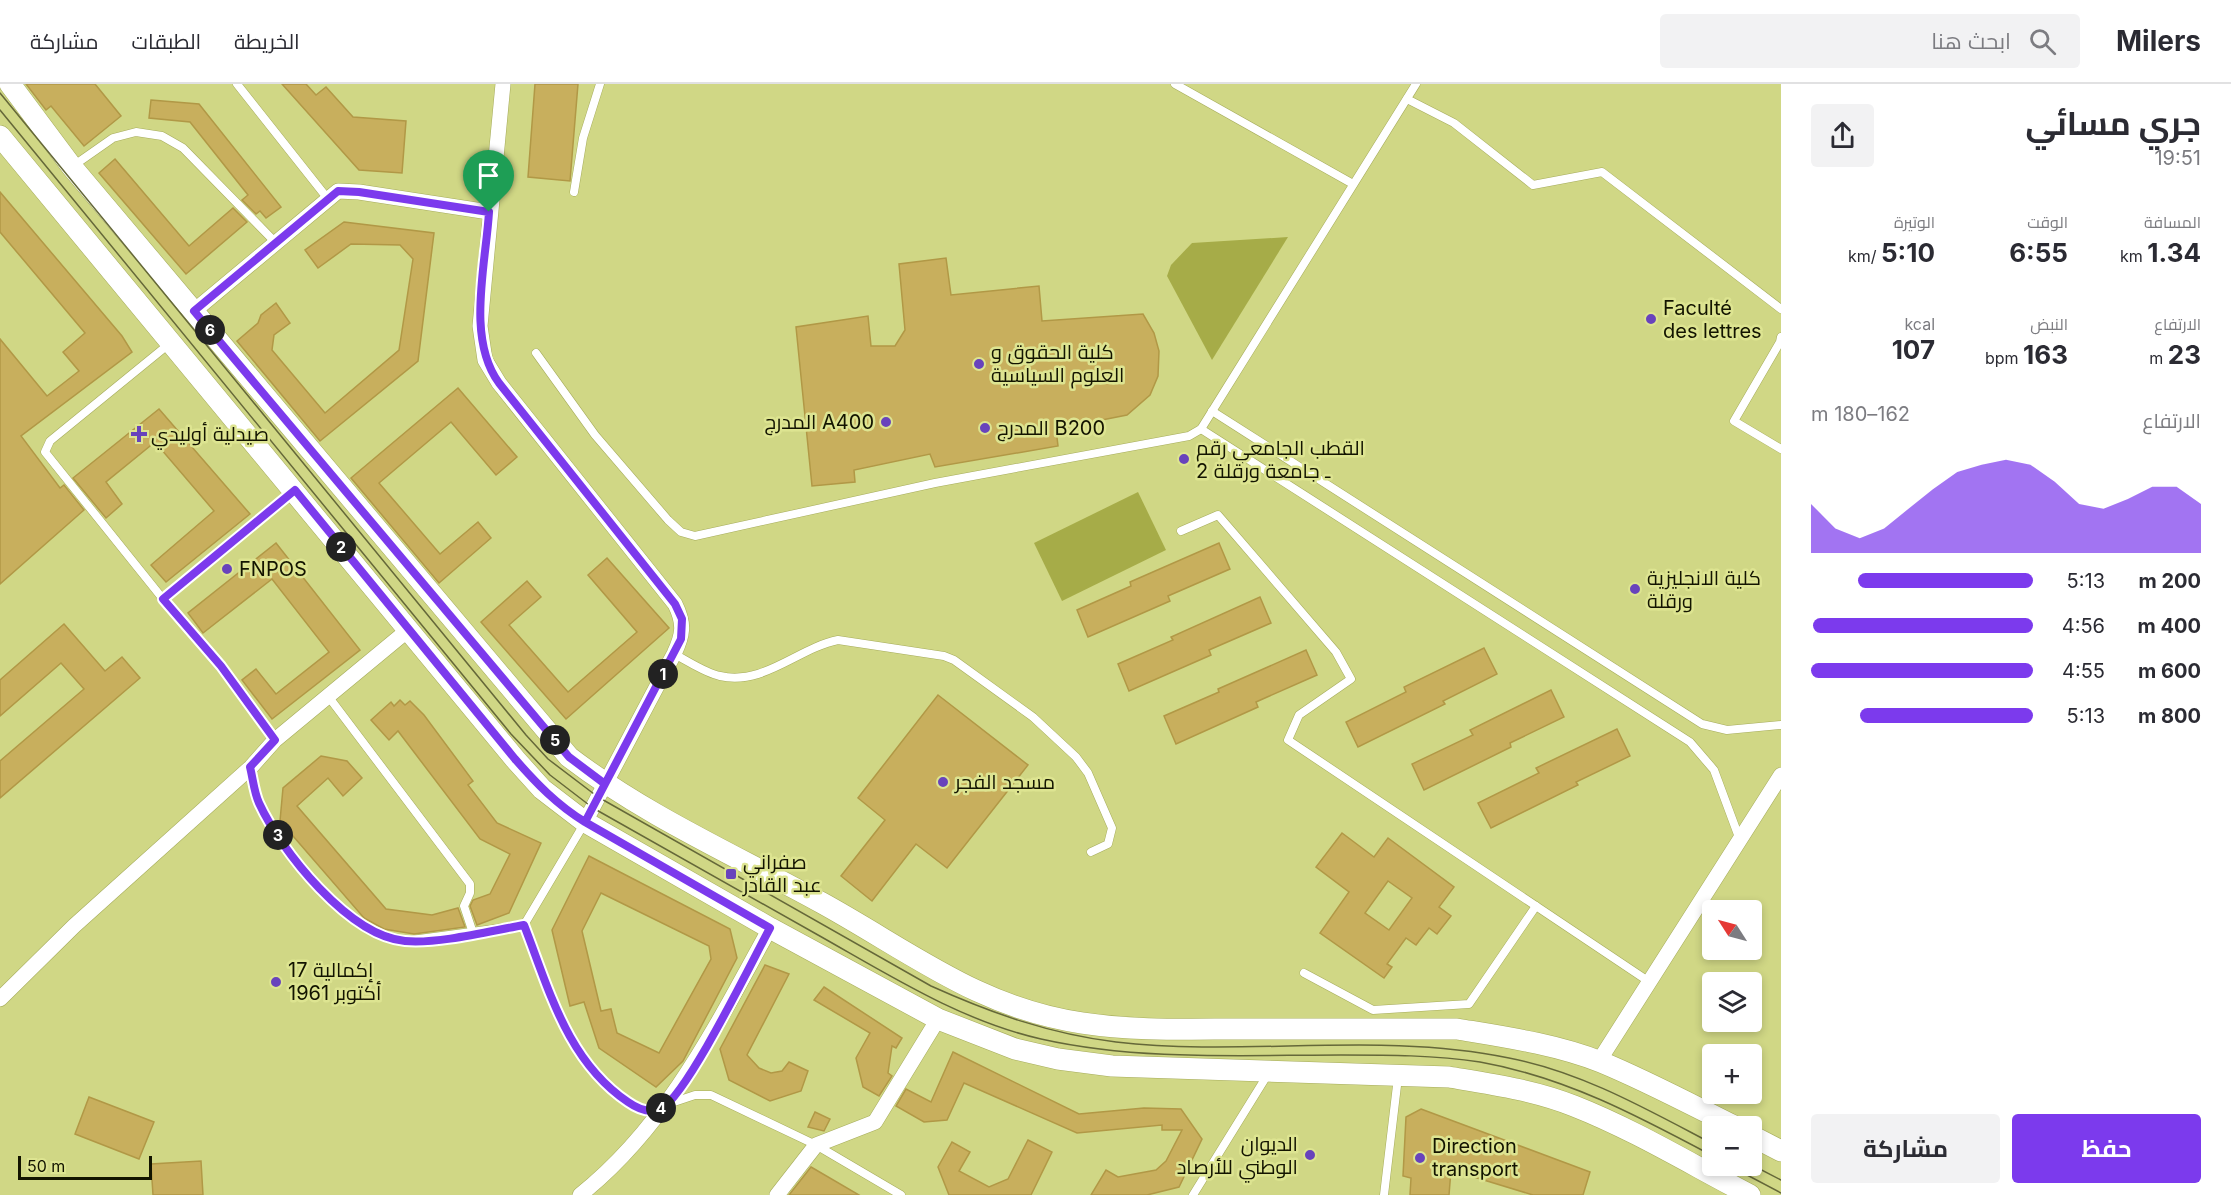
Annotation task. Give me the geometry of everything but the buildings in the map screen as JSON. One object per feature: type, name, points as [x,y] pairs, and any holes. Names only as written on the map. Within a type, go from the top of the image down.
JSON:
[{"type":"street","points":[[10,84],[72,166],[569,757],[605,784],[825,905],[940,974],[991,998],[1037,1014],[1083,1024],[1160,1029],[1457,1029],[1547,1046],[1599,1061],[1714,1116]]},
{"type":"street","points":[[503,84],[496,170],[489,212],[480,326],[485,360],[499,383],[675,604],[682,619],[683,629],[674,654],[585,822]]},
{"type":"street","points":[[0,136],[542,789],[566,810],[585,822],[770,928],[938,1019],[1015,1048],[1058,1059],[1112,1065],[1269,1073],[1449,1077],[1488,1084],[1572,1105],[1609,1121],[1750,1195]]},
{"type":"street","points":[[194,311],[338,191],[359,192],[489,212]]},
{"type":"street","points":[[0,999],[74,926],[250,767],[275,740],[408,630]]},
{"type":"street","points":[[1599,1061],[1781,775]]},
{"type":"street","points":[[580,1195],[604,1177],[664,1107],[692,1070],[770,928]]},
{"type":"street","points":[[777,1195],[816,1145],[875,1122],[938,1019]]},
{"type":"street","points":[[1762,1141],[1781,1151]]},
{"type":"lane","points":[[237,84],[328,199]]},
{"type":"lane","points":[[574,192],[582,138],[600,84]]},
{"type":"lane","points":[[1175,84],[1353,184]]},
{"type":"lane","points":[[536,353],[595,435],[668,520],[681,532],[695,536],[935,483],[1189,436],[1201,429],[1416,84]]},
{"type":"lane","points":[[1407,99],[1454,123],[1533,184],[1602,172],[1781,309]]},
{"type":"lane","points":[[72,166],[113,138],[136,132],[162,136],[183,148],[276,243]]},
{"type":"lane","points":[[1781,337],[1734,421],[1781,449]]},
{"type":"lane","points":[[172,342],[50,441],[45,452],[163,599],[221,666],[275,740]]},
{"type":"lane","points":[[1212,411],[1702,724],[1726,730],[1781,725]]},
{"type":"lane","points":[[1201,429],[1690,742],[1714,770],[1740,840]]},
{"type":"lane","points":[[163,599],[295,490]]},
{"type":"lane","points":[[1181,531],[1218,515],[1336,652],[1351,679],[1299,715],[1288,740],[1650,983]]},
{"type":"lane","points":[[674,654],[718,676],[731,678],[748,677],[765,672],[822,644],[838,640],[944,656],[954,660],[1033,717],[1076,757],[1088,773],[1112,828],[1108,844],[1091,852]]},
{"type":"lane","points":[[328,696],[470,884],[471,888],[464,906],[473,933]]},
{"type":"lane","points":[[250,767],[258,801],[289,851],[333,900],[359,923],[390,938],[404,941],[524,925]]},
{"type":"lane","points":[[524,925],[585,822]]},
{"type":"lane","points":[[1304,973],[1373,1010],[1469,1004],[1536,906]]},
{"type":"lane","points":[[524,925],[561,1023],[580,1055],[606,1083],[637,1108],[650,1111],[686,1097],[711,1095],[816,1145],[901,1195]]},
{"type":"lane","points":[[1193,1195],[1269,1073]]},
{"type":"lane","points":[[1384,1195],[1398,1076]]},
{"type":"green space","points":[[1288,237],[1212,360],[1167,276],[1171,265],[1192,243]]},
{"type":"green space","points":[[1138,492],[1166,550],[1062,601],[1034,543]]},
{"type":"tram line","points":[[0,93],[526,735],[548,759],[598,797],[931,986],[1021,1021],[1068,1034],[1116,1042],[1165,1046],[1412,1046],[1460,1050],[1509,1058],[1536,1064],[1588,1082],[1702,1138]]},
{"type":"tram line","points":[[0,110],[511,734],[550,775],[593,808],[899,981],[954,1009],[1011,1031],[1078,1046],[1153,1054],[1394,1055],[1480,1062],[1542,1077],[1571,1088],[1629,1113],[1702,1150]]},
{"type":"tram line","points":[[1762,1170],[1781,1180]]},
{"type":"tram line","points":[[1749,1176],[1781,1193]]},
{"type":"place","name":"Faculté des lettres","points":[[1651,319]]},
{"type":"place","name":"كلية الحقوق و العلوم السياسية","points":[[979,364]]},
{"type":"place","name":"المدرج A400","points":[[886,422]]},
{"type":"place","name":"المدرج B200","points":[[985,428]]},
{"type":"place","name":"صيدلية أوليدي","points":[[139,434]]},
{"type":"place","name":"القطب الجامعي رقم 2 ـ جامعة ورقلة","points":[[1184,459]]},
{"type":"place","name":"FNPOS","points":[[227,569]]},
{"type":"place","name":"كلية الانجليزية ورقلة","points":[[1635,589]]},
{"type":"place","name":"مسجد الفجر","points":[[943,782]]},
{"type":"place","name":"صفراني عبد القادر","points":[[731,874]]},
{"type":"place","name":"إكمالية 17 أكتوبر 1961","points":[[276,982]]},
{"type":"place","name":"الديوان الوطني للأرصاد","points":[[1310,1155]]},
{"type":"place","name":"Direction transport","points":[[1420,1158]]},
{"type":"route","points":[[489,212],[359,192],[338,191],[194,311],[569,757],[605,784],[585,822],[770,928],[692,1070],[664,1107],[650,1111],[637,1108],[622,1098],[580,1055],[561,1023],[524,925],[404,941],[375,932],[359,923],[315,882],[277,834],[258,801],[250,767],[275,740],[221,666],[163,599],[295,490],[515,759],[542,789],[566,810],[585,822],[674,654],[681,639],[682,619],[675,604],[499,383],[485,360],[480,326],[489,212]]}]
